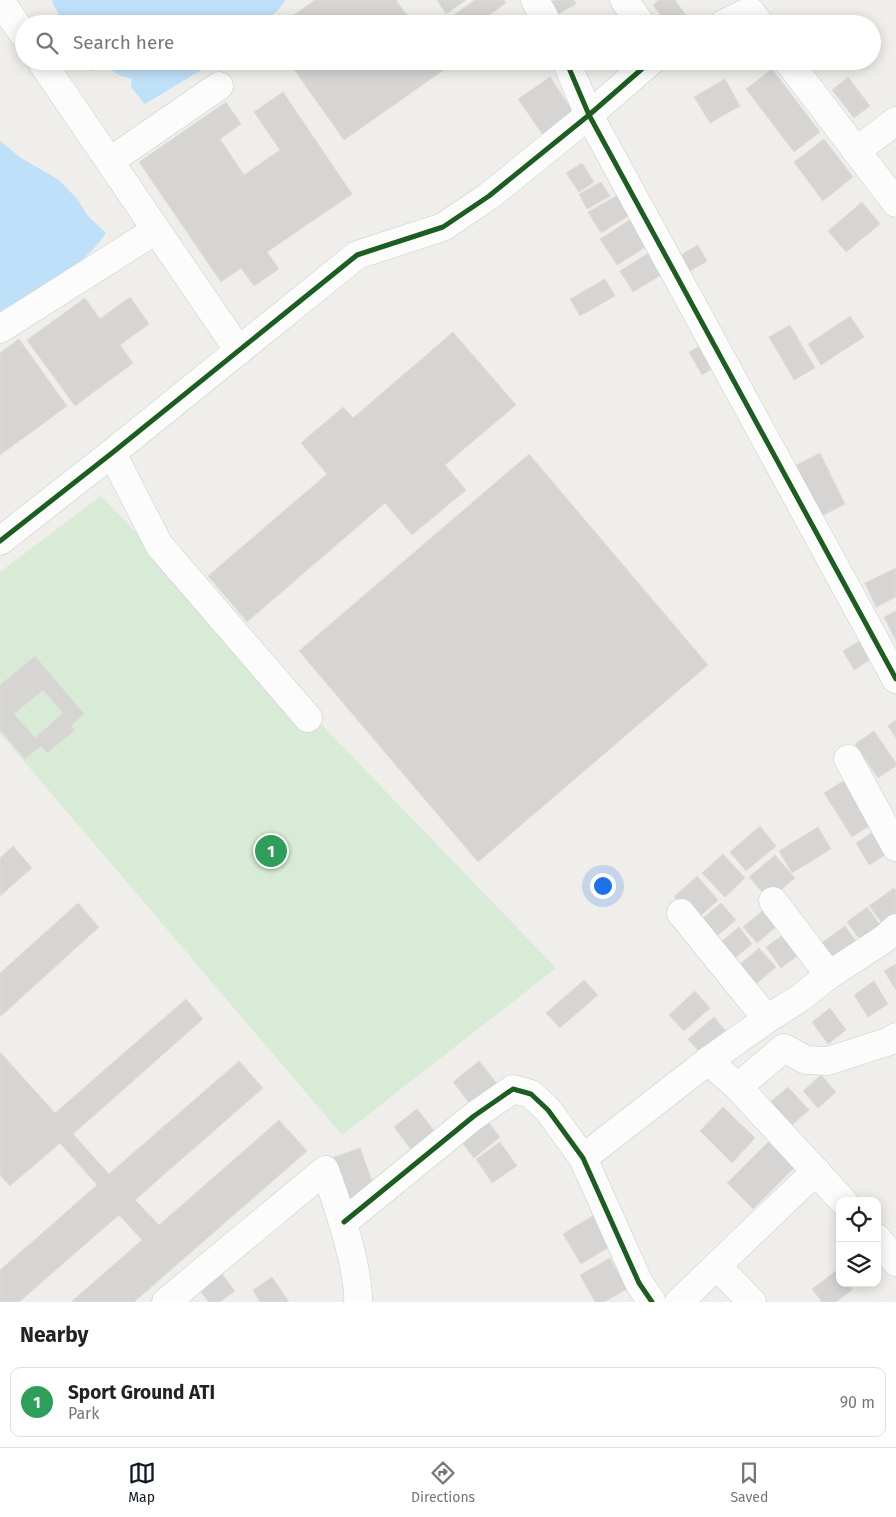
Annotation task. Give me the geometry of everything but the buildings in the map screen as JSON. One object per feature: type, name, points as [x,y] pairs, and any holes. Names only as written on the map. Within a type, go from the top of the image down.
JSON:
[{"type":"street","points":[[535,0],[543,15]]},
{"type":"street","points":[[624,0],[635,15]]},
{"type":"street","points":[[0,1],[15,23]]},
{"type":"street","points":[[48,70],[239,351]]},
{"type":"street","points":[[570,70],[589,115],[896,679]]},
{"type":"street","points":[[0,541],[239,351],[356,255],[443,227],[489,196],[589,115],[641,70]]},
{"type":"street","points":[[795,70],[896,204]]},
{"type":"street","points":[[110,161],[219,86]]},
{"type":"street","points":[[856,151],[896,121]]},
{"type":"street","points":[[0,330],[156,230]]},
{"type":"street","points":[[112,453],[159,545],[308,718]]},
{"type":"street","points":[[848,759],[896,847]]},
{"type":"street","points":[[773,901],[829,975]]},
{"type":"street","points":[[681,913],[767,1019]]},
{"type":"street","points":[[583,1158],[708,1061],[800,998],[829,975],[884,939],[896,928]]},
{"type":"street","points":[[738,1086],[784,1048],[806,1060],[828,1061],[890,1041],[896,1037]]},
{"type":"street","points":[[708,1061],[738,1086],[839,1197]]},
{"type":"street","points":[[344,1222],[474,1116],[513,1090],[531,1094],[548,1110],[583,1158],[639,1283],[652,1302]]},
{"type":"street","points":[[166,1302],[325,1170],[344,1222],[359,1294],[358,1302]]},
{"type":"street","points":[[679,1302],[816,1171]]},
{"type":"street","points":[[880,1242],[896,1262]]},
{"type":"street","points":[[717,1266],[752,1302]]},
{"type":"green space","points":[[101,496],[556,968],[342,1135],[0,733],[0,572]]},
{"type":"water","points":[[53,0],[286,0],[272,15],[59,15],[52,2]]},
{"type":"water","points":[[111,70],[201,70],[145,104],[131,87],[132,79]]},
{"type":"water","points":[[0,141],[21,158],[59,180],[78,200],[87,215],[106,233],[96,246],[72,268],[0,311]]},
{"type":"cycle path","points":[[0,541],[357,255],[443,227],[489,196],[589,115],[570,70]]},
{"type":"cycle path","points":[[641,70],[589,115],[896,679]]},
{"type":"cycle path","points":[[344,1222],[474,1116],[513,1089],[531,1094],[548,1110],[583,1158],[639,1283],[652,1302]]},
{"type":"place","name":"Sport Ground ATI","points":[[271,851]]}]
